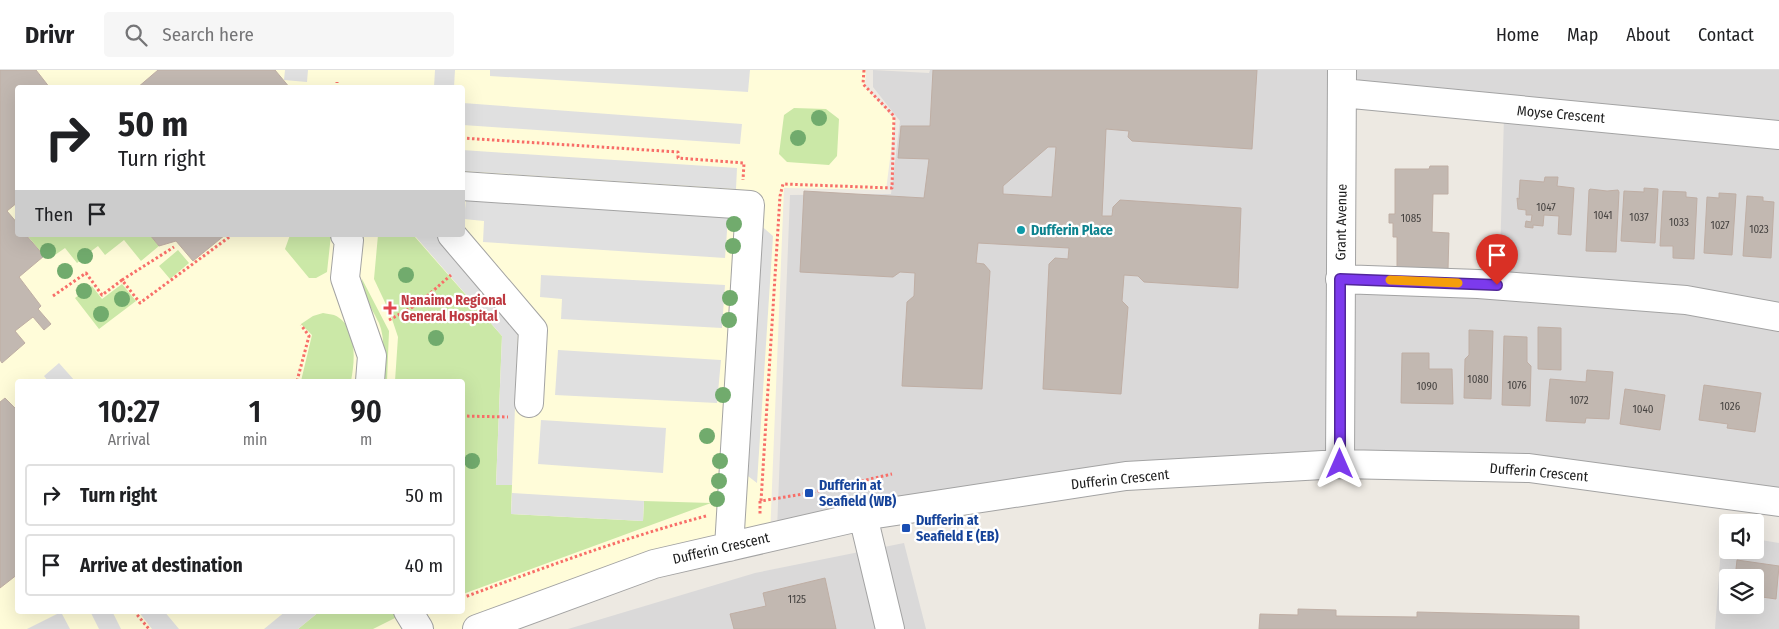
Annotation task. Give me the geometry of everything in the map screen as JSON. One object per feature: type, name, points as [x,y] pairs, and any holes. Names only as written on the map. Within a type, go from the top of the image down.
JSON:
[{"type":"street","name":"Moyse Crescent","points":[[1342,82],[1779,135]]},
{"type":"street","name":"Grant Avenue","points":[[1340,464],[1342,82]]},
{"type":"street","points":[[465,186],[747,192],[729,547]]},
{"type":"street","points":[[349,237],[345,278],[372,356],[370,379]]},
{"type":"street","points":[[454,237],[534,330],[520,410]]},
{"type":"street","points":[[1340,279],[1478,284],[1686,300],[1779,317]]},
{"type":"street","name":"Dufferin Crescent","points":[[478,629],[654,564],[863,516],[1126,476],[1340,464],[1529,468],[1779,502]]},
{"type":"street","points":[[863,516],[890,629]]},
{"type":"street","points":[[410,614],[419,629]]},
{"type":"path","points":[[761,501],[780,196],[783,184],[892,188],[894,116],[863,84],[864,70]]},
{"type":"path","points":[[465,138],[678,152],[678,158],[744,163],[747,192]]},
{"type":"path","points":[[122,280],[140,303],[229,237]]},
{"type":"path","points":[[53,296],[86,273],[102,295],[174,247]]},
{"type":"path","points":[[389,320],[418,304],[471,258]]},
{"type":"path","points":[[298,379],[309,336],[301,325]]},
{"type":"path","points":[[465,416],[520,410]]},
{"type":"path","points":[[465,597],[659,528],[761,501],[808,494],[892,474]]},
{"type":"path","points":[[136,614],[149,629]]},
{"type":"shaded area","name":"Nanaimo Regional General Hospital","points":[[0,70],[866,70],[865,86],[895,120],[886,190],[784,188],[770,537],[477,629],[0,629]]},
{"type":"shaded area","points":[[285,70],[308,70],[307,82],[284,80]]},
{"type":"shaded area","points":[[435,70],[455,70],[454,85],[434,85]]},
{"type":"shaded area","points":[[490,70],[750,70],[748,92],[490,76]]},
{"type":"shaded area","points":[[873,70],[929,73],[930,70],[1335,70],[1334,457],[777,530],[790,195],[891,194],[900,121],[873,87]]},
{"type":"shaded area","points":[[1349,70],[1779,70],[1779,495],[1348,457],[1349,273],[1499,293],[1504,116],[1349,88]]},
{"type":"shaded area","points":[[465,103],[742,124],[740,144],[465,125]]},
{"type":"shaded area","points":[[465,150],[737,168],[736,189],[465,171]]},
{"type":"shaded area","points":[[466,200],[728,218],[725,258],[483,242],[484,221],[465,219]]},
{"type":"shaded area","points":[[757,222],[773,236],[757,483],[740,470]]},
{"type":"shaded area","points":[[416,237],[438,237],[518,330],[512,485],[496,485],[502,336]]},
{"type":"shaded area","points":[[541,275],[725,285],[722,328],[561,319],[562,299],[540,297]]},
{"type":"shaded area","points":[[558,350],[721,360],[717,403],[555,395]]},
{"type":"shaded area","points":[[59,363],[73,379],[46,379],[44,376]]},
{"type":"shaded area","points":[[541,420],[666,428],[663,473],[538,464]]},
{"type":"shaded area","points":[[512,493],[644,501],[643,521],[511,514]]},
{"type":"shaded area","points":[[1764,540],[1779,543],[1779,629],[1715,629],[1719,575],[1719,614],[1764,614],[1764,569],[1719,569],[1720,559],[1764,559]]},
{"type":"shaded area","points":[[904,543],[926,629],[568,629],[755,573]]},
{"type":"shaded area","points":[[57,614],[62,614],[70,629],[27,629]]},
{"type":"shaded area","points":[[92,614],[114,614],[121,629],[99,629]]},
{"type":"shaded area","points":[[140,614],[166,614],[179,629],[152,629]]},
{"type":"shaded area","points":[[282,614],[316,614],[298,629],[264,629]]},
{"type":"green space","points":[[794,108],[826,109],[839,119],[837,156],[829,165],[787,162],[779,154],[784,115]]},
{"type":"green space","points":[[29,237],[152,237],[159,246],[141,261],[124,240],[105,255],[98,246],[90,252],[86,248],[78,255],[81,260],[77,263],[65,248],[52,257],[44,256]]},
{"type":"green space","points":[[289,237],[331,237],[327,272],[316,278],[309,278],[285,249]]},
{"type":"green space","points":[[378,237],[415,237],[502,336],[496,485],[512,485],[511,514],[643,521],[644,501],[711,503],[465,593],[465,379],[395,379],[398,337],[390,313],[374,279]]},
{"type":"green space","points":[[178,250],[189,263],[170,279],[159,266]]},
{"type":"green space","points":[[362,279],[389,331],[387,379],[381,379],[383,337]]},
{"type":"green space","points":[[83,284],[88,289],[92,286],[102,299],[122,284],[136,301],[99,329],[75,298],[79,295],[75,290]]},
{"type":"green space","points":[[323,313],[334,315],[342,320],[347,327],[351,335],[354,354],[351,379],[301,379],[312,335],[301,324],[313,316]]},
{"type":"green space","points":[[316,614],[395,614],[397,617],[373,629],[298,629]]},
{"type":"building","points":[[0,70],[36,70],[48,85],[15,85],[15,204],[7,211],[15,220],[15,237],[28,237],[44,256],[19,277],[41,306],[38,309],[51,324],[44,330],[33,317],[15,331],[25,343],[2,363],[0,360]]},
{"type":"building","points":[[158,70],[275,70],[288,85],[140,85]]},
{"type":"building","name":"Dufferin Place","points":[[933,70],[1257,70],[1252,149],[1132,141],[1128,137],[1129,131],[1106,129],[1102,216],[1112,216],[1113,207],[1120,200],[1241,208],[1238,288],[1144,282],[1138,276],[1124,275],[1122,301],[1128,307],[1121,394],[1043,389],[1049,264],[1055,258],[1068,259],[1069,248],[978,243],[976,263],[984,264],[990,271],[982,389],[902,386],[907,302],[914,296],[915,273],[900,272],[893,277],[800,272],[804,191],[924,198],[929,159],[898,158],[901,126],[930,126]],"holes":[[[1048,147],[1056,147],[1052,197],[1003,194],[1003,186]]]},
{"type":"building","points":[[1430,166],[1448,166],[1448,194],[1433,194],[1432,232],[1449,233],[1448,270],[1397,270],[1397,237],[1393,237],[1393,223],[1389,223],[1389,214],[1395,214],[1395,169],[1429,169]]},
{"type":"building","points":[[1545,177],[1558,177],[1557,186],[1574,188],[1571,235],[1558,234],[1559,216],[1544,215],[1543,226],[1533,225],[1533,228],[1525,227],[1526,221],[1531,222],[1532,215],[1526,215],[1526,210],[1518,209],[1517,198],[1519,199],[1520,180],[1544,182]]},
{"type":"building","points":[[1644,188],[1658,189],[1655,243],[1621,241],[1624,191],[1644,192]]},
{"type":"building","points":[[1590,189],[1618,190],[1619,192],[1616,252],[1586,251]]},
{"type":"building","points":[[1663,191],[1686,192],[1686,197],[1697,198],[1694,259],[1673,258],[1673,246],[1660,246]]},
{"type":"building","points":[[1719,193],[1736,194],[1732,255],[1704,253],[1707,197],[1719,198]]},
{"type":"building","points":[[1747,196],[1763,197],[1763,201],[1774,202],[1771,258],[1743,256]]},
{"type":"building","points":[[152,237],[223,237],[193,261],[176,241],[159,246]]},
{"type":"building","points":[[1538,327],[1561,328],[1561,370],[1538,369]]},
{"type":"building","points":[[1469,330],[1493,331],[1491,399],[1464,398],[1465,359],[1469,355]]},
{"type":"building","points":[[1504,336],[1527,337],[1527,362],[1531,366],[1530,406],[1502,405]]},
{"type":"building","points":[[1402,353],[1429,353],[1429,369],[1452,369],[1453,404],[1401,403]]},
{"type":"building","points":[[1587,370],[1613,372],[1609,419],[1586,418],[1585,423],[1546,421],[1550,379],[1586,382]]},
{"type":"building","points":[[1704,385],[1761,393],[1755,432],[1727,428],[1728,424],[1699,420]]},
{"type":"building","points":[[1625,389],[1665,395],[1660,430],[1620,424]]},
{"type":"building","points":[[5,398],[15,408],[15,576],[0,588],[0,402]]},
{"type":"building","points":[[1737,560],[1779,566],[1776,599],[1764,597],[1764,569],[1736,569]]},
{"type":"building","points":[[825,578],[836,629],[734,629],[730,614],[766,606],[763,593]]},
{"type":"building","points":[[1298,609],[1336,610],[1336,616],[1417,617],[1417,612],[1579,616],[1579,629],[1259,629],[1260,614],[1298,615]]},
{"type":"slow traffic","points":[[1390,280],[1458,283]]},
{"type":"place","name":"Dufferin Place","points":[[1021,230]]},
{"type":"place","name":"Nanaimo Regional General Hospital","points":[[390,308]]},
{"type":"place","name":"Dufferin at Seafield (WB)","points":[[809,493]]},
{"type":"place","name":"Dufferin at Seafield E (EB)","points":[[906,528]]},
{"type":"route","points":[[1340,464],[1340,279],[1497,285]]}]
